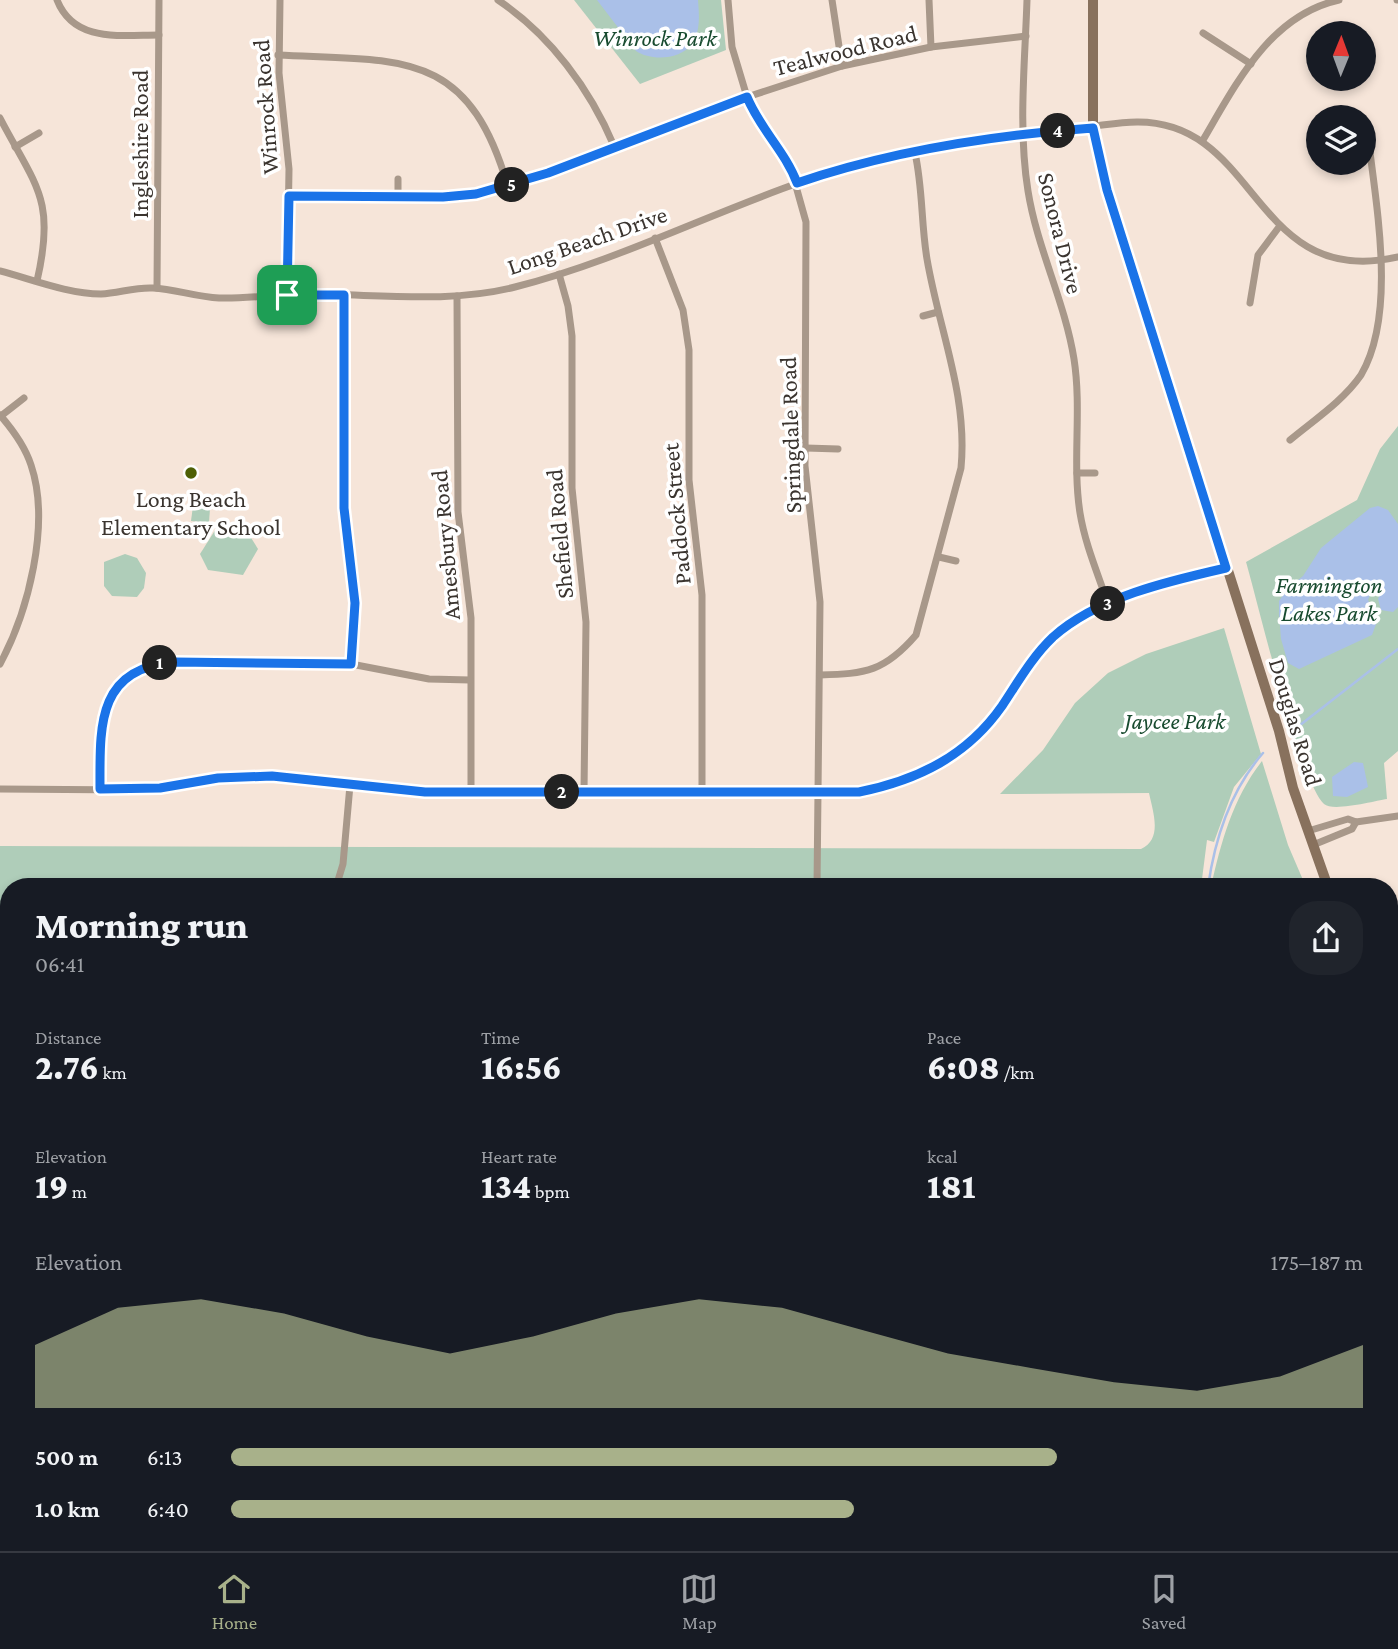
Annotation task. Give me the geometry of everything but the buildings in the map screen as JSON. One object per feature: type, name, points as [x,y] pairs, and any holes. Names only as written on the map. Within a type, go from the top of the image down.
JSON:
[{"type":"street","points":[[57,0],[70,22],[86,31],[100,35],[159,35]]},
{"type":"street","name":"Ingleshire Road","points":[[157,288],[159,0]]},
{"type":"street","name":"Winrock Road","points":[[280,0],[278,55],[288,144],[287,295]]},
{"type":"street","points":[[498,0],[528,23],[589,95],[614,146]]},
{"type":"street","name":"Springdale Road","points":[[728,0],[732,47],[747,97],[760,125],[785,155],[805,210],[807,489],[819,587],[817,878]]},
{"type":"street","points":[[832,0],[842,66]]},
{"type":"street","points":[[929,0],[931,47]]},
{"type":"street","name":"Sonora Drive","points":[[1027,0],[1024,136],[1027,189],[1034,225],[1074,362],[1078,402],[1077,472],[1083,523],[1108,604]]},
{"type":"street","name":"Douglas Road","points":[[1093,0],[1093,128],[1107,190],[1279,731],[1283,753],[1325,878]]},
{"type":"street","points":[[1339,0],[1322,4],[1293,19],[1271,38],[1251,64],[1203,140],[1228,162],[1279,227],[1319,252],[1342,259],[1398,257]]},
{"type":"street","points":[[1203,33],[1251,64]]},
{"type":"street","name":"Tealwood Road","points":[[289,196],[454,196],[508,187],[747,97],[842,66],[931,47],[1026,36]]},
{"type":"street","points":[[278,55],[387,60],[430,74],[468,100],[480,117],[495,144],[508,187]]},
{"type":"street","points":[[0,118],[36,183],[44,208],[46,239],[37,281]]},
{"type":"street","name":"Long Beach Drive","points":[[0,271],[100,294],[157,288],[187,295],[220,298],[287,295],[457,296],[510,288],[559,274],[797,183],[880,159],[1024,136],[1138,122],[1161,124],[1203,140]]},
{"type":"street","points":[[15,146],[39,133]]},
{"type":"street","points":[[820,675],[858,674],[881,667],[900,654],[916,635],[961,468],[964,443],[956,376],[926,258],[922,191],[915,153]]},
{"type":"street","points":[[1290,440],[1348,392],[1374,351],[1385,310],[1372,175]]},
{"type":"street","points":[[398,179],[398,197]]},
{"type":"street","points":[[1250,303],[1258,255],[1279,227]]},
{"type":"street","name":"Paddock Street","points":[[655,238],[683,310],[690,350],[688,480],[702,595],[702,792]]},
{"type":"street","name":"Shefield Road","points":[[559,274],[571,323],[572,488],[586,622],[584,792]]},
{"type":"street","points":[[344,295],[344,508],[355,603],[351,664]]},
{"type":"street","name":"Amesbury Road","points":[[457,296],[458,512],[470,594],[471,791]]},
{"type":"street","points":[[923,316],[939,312]]},
{"type":"street","points":[[0,664],[26,604],[38,527],[37,490],[32,467],[21,443],[0,415],[24,398]]},
{"type":"street","points":[[806,448],[838,449]]},
{"type":"street","points":[[1077,472],[1096,473]]},
{"type":"street","points":[[939,557],[956,561]]},
{"type":"street","points":[[0,789],[160,788],[218,778],[272,776],[391,790],[859,792],[898,784],[934,769],[983,729],[1027,666],[1054,637],[1071,624],[1108,604],[1226,568]]},
{"type":"street","points":[[100,789],[101,735],[105,709],[116,689],[134,673],[158,664],[351,664],[429,679],[470,680]]},
{"type":"street","points":[[339,878],[350,785]]},
{"type":"street","points":[[1308,831],[1348,819],[1356,822],[1398,816]]},
{"type":"street","points":[[1313,845],[1352,829],[1356,822]]},
{"type":"green space","name":"Winrock Park","points":[[574,0],[721,0],[726,50],[640,84]]},
{"type":"green space","name":"Farmington Lakes Park","points":[[1398,426],[1398,751],[1384,763],[1387,799],[1329,806],[1324,804],[1315,790],[1292,729],[1246,562],[1357,500],[1380,449]]},
{"type":"green space","points":[[193,506],[210,508],[209,523],[191,521]]},
{"type":"green space","points":[[219,524],[245,528],[258,549],[243,575],[208,570],[200,554]]},
{"type":"green space","points":[[125,554],[137,558],[146,573],[144,588],[137,597],[112,596],[104,586],[104,562]]},
{"type":"green space","name":"Jaycee Park","points":[[1224,628],[1261,754],[1234,787],[1214,842],[1207,840],[1202,878],[0,878],[0,846],[1141,849],[1148,845],[1154,832],[1149,793],[1000,794],[1043,750],[1075,703],[1108,673],[1146,654]]},
{"type":"green space","points":[[1262,761],[1288,845],[1302,878],[1213,878],[1229,821]]},
{"type":"water","points":[[597,0],[698,0],[697,34],[687,49],[673,56],[642,54],[636,51]]},
{"type":"water","points":[[1378,506],[1388,510],[1398,524],[1398,607],[1393,612],[1381,610],[1378,599],[1384,586],[1373,588],[1368,600],[1378,619],[1372,635],[1299,669],[1288,663],[1281,639],[1279,601],[1288,588],[1303,576],[1321,548],[1370,508]]},
{"type":"water","points":[[1354,762],[1363,763],[1368,787],[1347,797],[1333,796],[1332,777]]},
{"type":"waterway","points":[[1295,729],[1398,649]]},
{"type":"waterway","points":[[1210,878],[1220,833],[1233,799],[1263,753]]},
{"type":"place","name":"Long Beach Elementary School","points":[[191,473]]},
{"type":"route","points":[[747,97],[760,125],[785,155],[797,183],[880,159],[956,145],[1093,128],[1107,190],[1226,568],[1117,600],[1090,612],[1054,637],[1027,666],[983,729],[960,751],[923,774],[898,784],[859,792],[425,792],[272,776],[218,778],[160,788],[100,789],[101,735],[105,709],[116,689],[144,668],[175,662],[351,664],[355,603],[344,508],[344,295],[287,295],[289,196],[443,197],[476,194],[508,187],[548,173],[747,97]]}]
